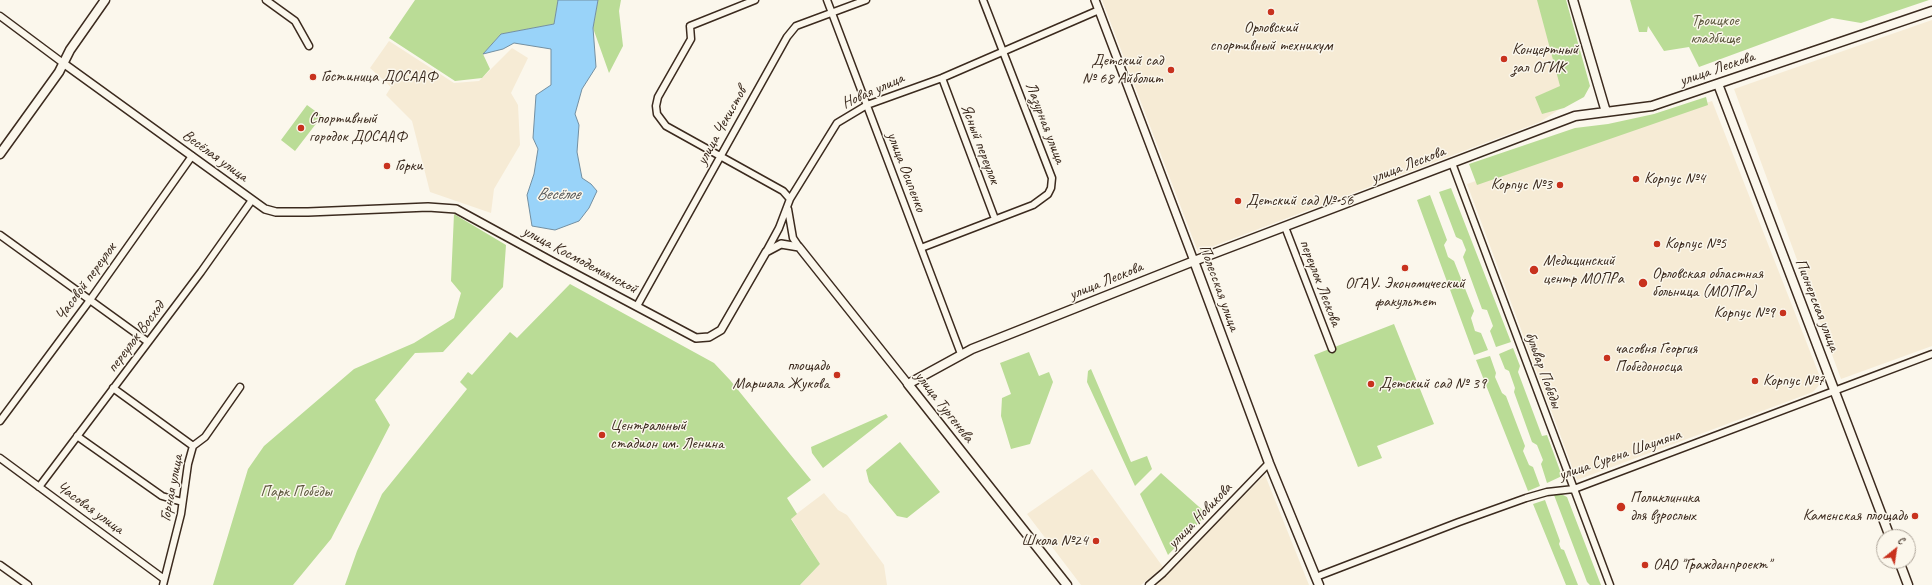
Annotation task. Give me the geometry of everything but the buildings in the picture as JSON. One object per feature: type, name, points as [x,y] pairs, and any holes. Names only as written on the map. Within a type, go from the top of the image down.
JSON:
[{"type":"main road","points":[[0,154],[59,72],[70,50],[105,0]]},
{"type":"main road","points":[[1573,0],[1606,112]]},
{"type":"main road","name":"улица Лескова","points":[[908,384],[961,354],[1194,261],[1575,116],[1652,106],[1932,11]]},
{"type":"main road","name":"Пионерская улица","points":[[1718,84],[1887,529]]},
{"type":"main road","name":"Полесская улица","points":[[1194,261],[1269,463],[1317,581]]},
{"type":"main road","name":"улица Тургенева","points":[[908,384],[1067,585]]},
{"type":"main road","points":[[1902,569],[1908,585]]},
{"type":"street","points":[[266,0],[295,21],[309,46]]},
{"type":"street","points":[[755,0],[690,26],[691,39],[658,97],[656,106],[658,114],[666,126],[721,155],[783,191],[790,199]]},
{"type":"street","name":"улица Осипенко","points":[[827,0],[961,354]]},
{"type":"street","name":"улица Чекистов","points":[[637,306],[787,37],[796,26],[866,0]]},
{"type":"street","name":"Лазурная улица","points":[[921,248],[1040,200],[1051,188],[1052,178],[983,0]]},
{"type":"street","name":"Полесская улица","points":[[1095,0],[1194,261]]},
{"type":"street","name":"Новая улица","points":[[696,338],[709,337],[721,330],[766,252],[788,208],[790,199],[837,122],[867,105],[942,78],[1099,10]]},
{"type":"street","name":"Весёлая улица","points":[[0,16],[265,209],[276,212],[450,207]]},
{"type":"street","name":"Ясный переулок","points":[[942,78],[995,219]]},
{"type":"street","name":"Часовой переулок","points":[[0,421],[90,300],[192,156]]},
{"type":"street","name":"бульвар Победы","points":[[1452,163],[1610,585]]},
{"type":"street","name":"переулок Восход","points":[[39,487],[252,200]]},
{"type":"street","name":"улица Космодемьянской","points":[[450,207],[696,338]]},
{"type":"street","points":[[788,208],[793,238],[799,248]]},
{"type":"street","name":"переулок Лескова","points":[[1285,227],[1332,348]]},
{"type":"street","points":[[0,235],[148,342]]},
{"type":"street","points":[[766,252],[781,244],[799,248]]},
{"type":"street","name":"улица Тургенева","points":[[799,248],[908,384]]},
{"type":"street","name":"улица Сурена Шаумяна","points":[[1317,581],[1459,522],[1526,498],[1547,492],[1574,489],[1932,354]]},
{"type":"street","name":"Горная улица","points":[[164,582],[181,514],[188,464],[193,446],[205,437],[240,387]]},
{"type":"street","points":[[113,388],[193,446]]},
{"type":"street","points":[[77,436],[162,496],[182,502]]},
{"type":"street","name":"Часовая улица","points":[[0,458],[164,582]]},
{"type":"street","name":"улица Новикова","points":[[1149,585],[1163,573],[1269,463]]},
{"type":"street","points":[[0,565],[28,585]]},
{"type":"shaded area","points":[[1102,0],[1544,0],[1572,101],[1540,122],[1198,252]]},
{"type":"shaded area","points":[[1932,20],[1932,346],[1841,379],[1734,89]]},
{"type":"shaded area","points":[[389,41],[454,83],[479,81],[512,48],[528,58],[511,93],[518,105],[520,145],[494,189],[491,213],[430,192],[412,121],[386,95],[391,87],[370,68]]},
{"type":"shaded area","name":"Орловская областная больница (МОПРа)","points":[[1712,101],[1822,382],[1813,392],[1577,480],[1467,184]]},
{"type":"shaded area","name":"Школа №24","points":[[1092,469],[1163,567],[1141,585],[1081,585],[1027,514]]},
{"type":"shaded area","points":[[1265,475],[1309,585],[1153,585]]},
{"type":"shaded area","points":[[824,493],[838,510],[847,515],[884,565],[887,585],[800,585],[820,564],[791,518]]},
{"type":"green space","points":[[415,0],[558,0],[554,24],[501,34],[483,54],[490,69],[482,78],[455,81],[389,38]]},
{"type":"green space","points":[[598,0],[621,0],[619,11],[623,46],[609,73],[593,28]]},
{"type":"green space","points":[[1537,0],[1566,0],[1590,86],[1584,97],[1564,108],[1542,114],[1535,97],[1560,86]]},
{"type":"green space","name":"Троицкое кладбище","points":[[1630,0],[1929,0],[1861,23],[1832,18],[1699,67],[1689,47],[1664,51],[1648,26],[1647,32],[1639,32]]},
{"type":"green space","points":[[1706,97],[1708,105],[1477,185],[1469,164],[1575,128],[1608,124],[1654,114]]},
{"type":"green space","name":"Спортивный городок ДОСААФ","points":[[307,105],[322,116],[295,151],[281,140]]},
{"type":"green space","points":[[1451,188],[1511,342],[1496,347],[1490,331],[1493,326],[1487,310],[1482,309],[1463,257],[1466,250],[1462,240],[1456,237],[1439,192]]},
{"type":"green space","points":[[1430,195],[1447,240],[1444,245],[1448,257],[1454,261],[1474,311],[1471,318],[1475,331],[1481,333],[1488,350],[1474,355],[1417,200]]},
{"type":"green space","name":"Парк Победы","points":[[454,214],[506,245],[503,287],[443,352],[415,353],[375,400],[390,425],[331,539],[293,585],[213,585],[248,469],[264,446],[354,369],[414,343],[454,318],[461,293],[451,281]]},
{"type":"green space","name":"Центральный стадион им. Ленина","points":[[570,284],[714,363],[730,380],[811,480],[787,498],[797,514],[791,519],[820,564],[800,585],[345,585],[357,551],[382,494],[467,389],[460,382],[468,372],[472,375],[510,332],[517,338]]},
{"type":"green space","points":[[1394,324],[1434,424],[1377,446],[1382,458],[1358,467],[1314,355]]},
{"type":"green space","points":[[1513,348],[1520,366],[1518,372],[1542,436],[1547,435],[1562,476],[1547,483],[1541,464],[1543,460],[1537,445],[1532,442],[1514,392],[1515,388],[1509,371],[1505,369],[1499,354]]},
{"type":"green space","points":[[1029,352],[1039,376],[1049,372],[1053,382],[1030,444],[1011,449],[1001,416],[1002,398],[1011,394],[1000,363]]},
{"type":"green space","points":[[1490,356],[1496,373],[1495,377],[1502,393],[1506,396],[1525,446],[1523,451],[1529,465],[1533,467],[1540,486],[1528,491],[1476,360]]},
{"type":"green space","points":[[1091,369],[1131,462],[1147,456],[1152,469],[1135,486],[1087,382],[1088,371]]},
{"type":"green space","points":[[886,414],[888,417],[823,468],[812,453],[811,447]]},
{"type":"green space","points":[[900,442],[940,492],[907,518],[897,516],[869,482],[866,470]]},
{"type":"green space","points":[[1161,473],[1207,514],[1168,555],[1140,494]]},
{"type":"green space","points":[[1561,494],[1567,497],[1601,585],[1590,585],[1587,582],[1554,495]]},
{"type":"green space","points":[[1545,500],[1560,541],[1559,544],[1561,549],[1564,550],[1578,585],[1566,585],[1533,504]]},
{"type":"water","name":"Весёлое","points":[[558,0],[598,0],[593,28],[596,67],[582,89],[575,114],[579,125],[577,152],[582,178],[591,184],[597,191],[589,208],[579,221],[555,230],[532,226],[527,195],[534,174],[538,149],[533,138],[536,95],[551,85],[551,49],[514,43],[503,49],[483,54],[501,34],[554,24]]},
{"type":"place","name":"Орловский спортивный техникум","points":[[1271,12]]},
{"type":"place","name":"Концертный зал ОГИК","points":[[1504,59]]},
{"type":"place","name":"Детский сад № 68 Айболит","points":[[1171,70]]},
{"type":"place","name":"Гостиница ДОСААФ","points":[[313,77]]},
{"type":"place","name":"Спортивный городок ДОСААФ","points":[[301,128]]},
{"type":"place","name":"Горки","points":[[387,166]]},
{"type":"place","name":"Корпус №4","points":[[1636,179]]},
{"type":"place","name":"Корпус №3","points":[[1560,185]]},
{"type":"place","name":"Детский сад № 56","points":[[1238,201]]},
{"type":"place","name":"Корпус №5","points":[[1657,244]]},
{"type":"place","name":"ОГАУ. Экономический факультет","points":[[1405,268]]},
{"type":"place","name":"Медицинский центр МОПРа","points":[[1534,270]]},
{"type":"place","name":"Орловская областная больница (МОПРа)","points":[[1643,283]]},
{"type":"place","name":"Корпус №9","points":[[1783,313]]},
{"type":"place","name":"часовня Георгия Победоносца","points":[[1607,358]]},
{"type":"place","name":"площадь Маршала Жукова","points":[[837,375]]},
{"type":"place","name":"Корпус №7","points":[[1755,381]]},
{"type":"place","name":"Детский сад № 39","points":[[1371,384]]},
{"type":"place","name":"Центральный стадион им. Ленина","points":[[602,435]]},
{"type":"place","name":"Поликлиника для взрослых","points":[[1621,507]]},
{"type":"place","name":"Каменская площадь","points":[[1915,516]]},
{"type":"place","name":"Школа №24","points":[[1096,541]]},
{"type":"place","name":"ОАО \"Гражданпроект\"","points":[[1645,565]]}]
